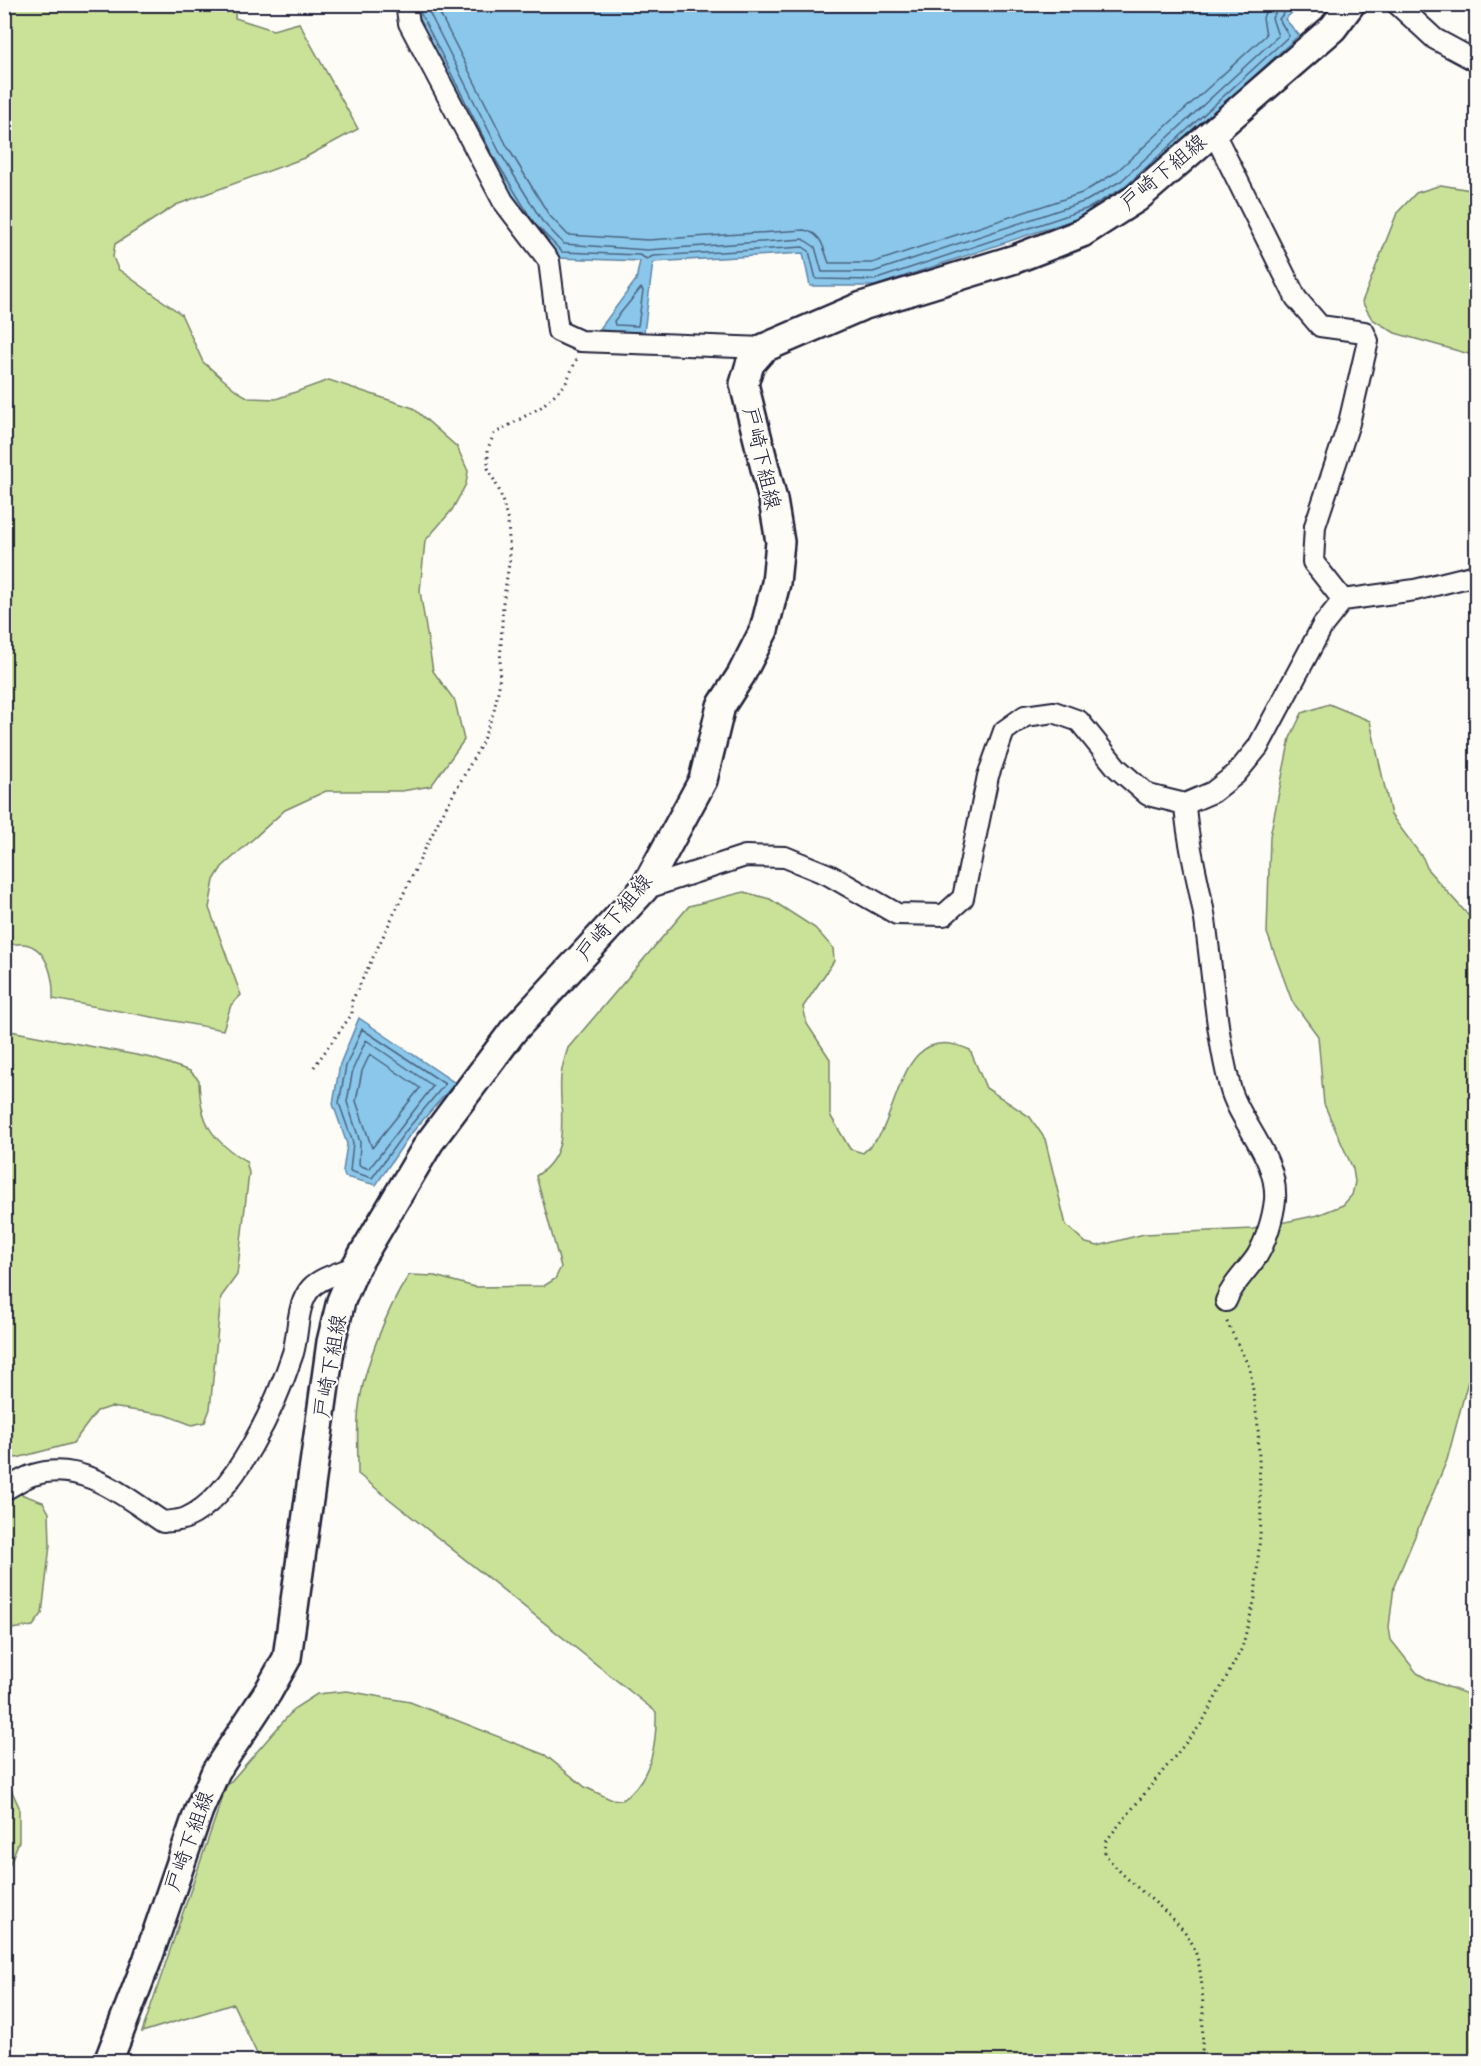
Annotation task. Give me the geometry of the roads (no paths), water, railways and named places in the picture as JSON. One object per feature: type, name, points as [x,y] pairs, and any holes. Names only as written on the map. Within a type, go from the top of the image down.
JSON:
[{"type":"main road","name":"戸崎下組線","points":[[108,2061],[143,1971],[199,1810],[216,1771],[268,1692],[287,1658],[331,1342],[341,1301],[356,1266],[429,1143],[471,1085],[513,1031],[644,889],[702,780],[721,706],[741,675],[764,630],[776,583],[778,532],[744,384],[750,364],[764,348],[862,306],[1016,259],[1082,233],[1137,198],[1333,28],[1351,4]]},
{"type":"street","points":[[406,4],[409,23],[503,201],[549,261],[558,331],[580,341],[595,343],[764,348]]},
{"type":"street","points":[[1397,4],[1409,19],[1435,39],[1476,61]]},
{"type":"street","points":[[1213,131],[1296,298],[1320,326],[1364,332],[1368,341],[1349,423],[1315,526],[1313,562],[1343,600]]},
{"type":"street","points":[[644,889],[745,856],[785,857],[829,875],[897,914],[944,915],[963,898],[987,776],[1004,731],[1025,716],[1054,712],[1079,721],[1117,768],[1148,795],[1185,804],[1213,792],[1236,774],[1258,747],[1323,625],[1343,600],[1415,590],[1476,575]]},
{"type":"street","points":[[1185,804],[1187,836],[1204,917],[1228,1082],[1271,1173],[1275,1198],[1271,1220],[1258,1254],[1226,1301]]},
{"type":"street","points":[[4,1490],[34,1475],[69,1472],[94,1478],[163,1522],[184,1519],[204,1507],[236,1472],[256,1441],[292,1353],[303,1303],[312,1287],[356,1266]]},
{"type":"water","points":[[411,5],[1301,5],[1285,19],[1299,35],[1128,192],[1091,214],[875,286],[810,286],[803,253],[653,262],[644,333],[599,330],[636,280],[640,261],[558,258],[529,223],[492,165],[428,43]]},
{"type":"water","points":[[359,1018],[455,1083],[409,1136],[376,1185],[345,1177],[343,1171],[347,1144],[333,1104],[340,1064]]}]
